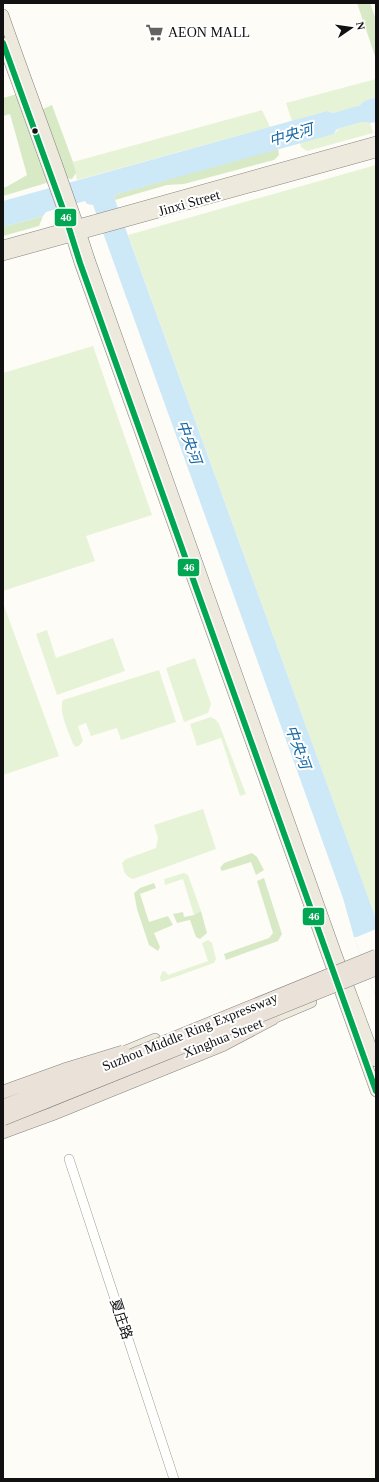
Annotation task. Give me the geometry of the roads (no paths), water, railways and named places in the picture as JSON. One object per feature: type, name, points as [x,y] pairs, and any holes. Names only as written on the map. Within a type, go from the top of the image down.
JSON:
[{"type":"highway","name":"Suzhou Middle Ring Expressway","points":[[3,1106],[168,1041],[376,956]]},
{"type":"highway","name":"Suzhou Middle Ring Expressway","points":[[3,1119],[374,974]]},
{"type":"highway","points":[[3,1132],[222,1045],[273,1018]]},
{"type":"highway","points":[[3,1092],[108,1056],[168,1041]]},
{"type":"main road","points":[[3,15],[35,106],[59,183]]},
{"type":"main road","points":[[3,43],[68,207],[336,967],[376,1061]]},
{"type":"main road","name":"Jinxi Street","points":[[3,246],[98,224],[376,142]]},
{"type":"main road","name":"Jinxi Street","points":[[122,217],[376,152]]},
{"type":"main road","name":"Jinxi Street","points":[[3,255],[75,230]]},
{"type":"main road","name":"Xinghua Street","points":[[3,1098],[376,951]]},
{"type":"main road","name":"Xinghua Street","points":[[3,1125],[273,1018],[345,988],[374,974]]},
{"type":"main road","points":[[345,988],[376,1091]]},
{"type":"street","name":"夏庄路","points":[[68,1159],[174,1479]]},
{"type":"water","name":"中央河","points":[[376,97],[376,122],[362,122],[340,128],[336,130],[334,134],[117,194],[114,197],[376,919],[376,997],[354,937],[343,898],[93,205],[87,204],[85,201],[46,212],[43,216],[3,227],[3,201],[327,111],[333,113],[359,106],[364,101]]},
{"type":"place","name":"AEON MALL","points":[[155,32]]}]
